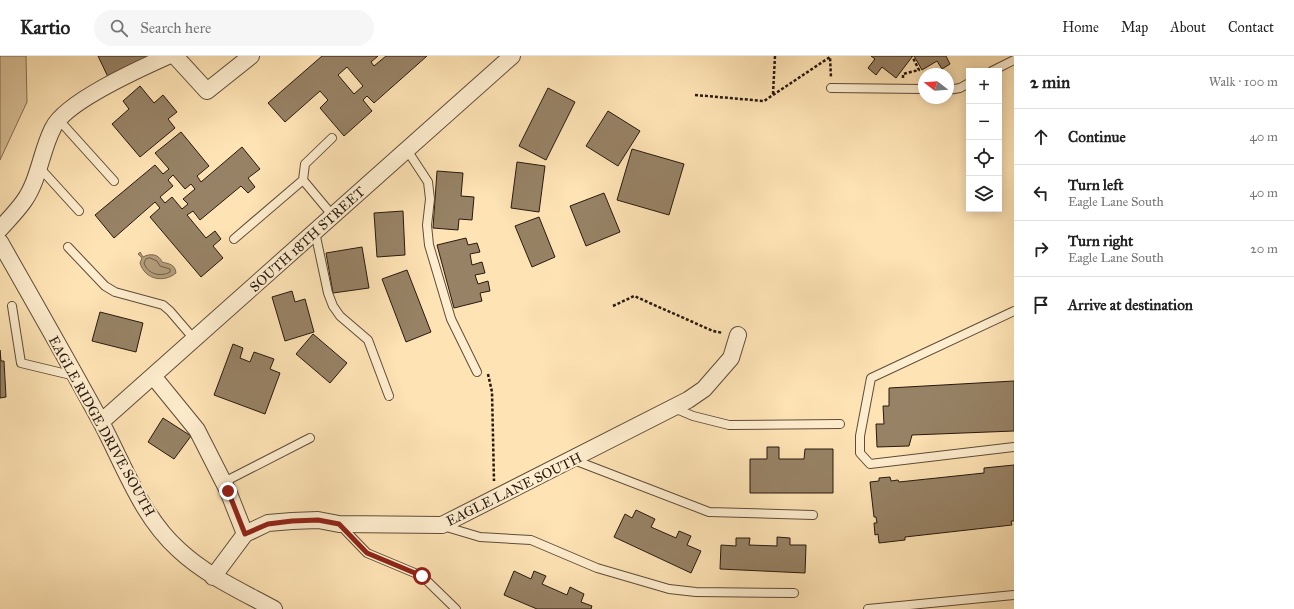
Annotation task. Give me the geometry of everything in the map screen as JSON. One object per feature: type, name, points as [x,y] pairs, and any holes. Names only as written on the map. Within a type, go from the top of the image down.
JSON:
[{"type":"street","points":[[0,229],[24,201],[39,167],[53,126],[75,105],[132,72],[168,56]]},
{"type":"street","points":[[176,56],[207,91],[250,56]]},
{"type":"street","name":"SOUTH 18TH STREET","points":[[101,422],[512,56]]},
{"type":"street","name":"EAGLE RIDGE DRIVE SOUTH","points":[[0,242],[101,422],[143,505],[158,526],[179,550],[213,576],[274,609]]},
{"type":"street","name":"EAGLE LANE SOUTH","points":[[213,576],[245,534],[268,524],[318,520],[339,524],[442,526],[674,408],[704,389],[731,358],[738,335]]},
{"type":"street","points":[[153,376],[197,430],[224,482],[245,534]]},
{"type":"lane","points":[[998,68],[1014,60]]},
{"type":"lane","points":[[954,89],[966,85]]},
{"type":"lane","points":[[831,88],[918,89]]},
{"type":"lane","points":[[59,120],[114,181]]},
{"type":"lane","points":[[332,138],[304,164],[303,180],[333,216]]},
{"type":"lane","points":[[407,150],[428,182],[430,199],[427,224],[429,245],[451,319],[477,372]]},
{"type":"lane","points":[[39,167],[79,211]]},
{"type":"lane","points":[[234,239],[303,180]]},
{"type":"lane","points":[[315,232],[328,293],[333,306],[340,316],[368,340],[390,396]]},
{"type":"lane","points":[[68,247],[105,286],[115,292],[163,305],[194,339]]},
{"type":"lane","points":[[12,306],[21,363],[76,377]]},
{"type":"lane","points":[[1014,311],[871,378],[860,436],[860,453],[870,464],[1014,447]]},
{"type":"lane","points":[[674,408],[693,416],[729,425],[840,424]]},
{"type":"lane","points":[[224,482],[310,438]]},
{"type":"lane","points":[[574,460],[709,512],[813,515]]},
{"type":"lane","points":[[339,524],[367,553],[422,576],[456,609]]},
{"type":"lane","points":[[442,526],[480,537],[531,540],[597,568],[669,589],[696,592],[794,593]]},
{"type":"lane","points":[[868,609],[1014,595]]},
{"type":"path","points":[[773,95],[775,56]]},
{"type":"path","points":[[903,89],[903,74],[919,70],[912,56]]},
{"type":"path","points":[[695,95],[764,101],[830,57],[831,88]]},
{"type":"path","points":[[613,306],[634,296],[713,331],[738,335]]},
{"type":"path","points":[[477,372],[488,374],[492,392],[494,499]]},
{"type":"shaded area","points":[[0,56],[26,56],[27,102],[0,160]]},
{"type":"water","points":[[140,252],[143,257],[151,255],[159,257],[162,262],[173,266],[176,273],[161,279],[150,276],[142,269],[140,263],[142,258],[138,254]]},
{"type":"building","points":[[98,56],[151,56],[108,77]]},
{"type":"building","points":[[322,56],[378,56],[371,62],[374,66],[386,56],[427,56],[374,103],[367,96],[363,100],[372,111],[344,136],[320,108],[328,100],[320,91],[285,122],[268,103]],"holes":[[[347,67],[363,86],[354,94],[338,75]]]},
{"type":"building","points":[[871,56],[912,57],[896,78],[882,67],[876,75],[868,68],[875,59]]},
{"type":"building","points":[[914,56],[946,56],[950,64],[941,68],[937,61],[925,68],[921,68]]},
{"type":"building","points":[[140,86],[154,103],[163,95],[177,112],[168,119],[175,128],[140,157],[112,124],[129,109],[123,101]]},
{"type":"building","points":[[548,88],[575,102],[546,160],[519,146]]},
{"type":"building","points":[[608,111],[640,131],[618,166],[586,146]]},
{"type":"building","points":[[181,132],[209,166],[197,176],[201,182],[242,147],[260,169],[248,178],[255,187],[248,193],[241,186],[200,220],[193,211],[187,215],[206,238],[215,231],[221,239],[213,246],[223,258],[201,277],[150,217],[160,208],[155,202],[114,238],[95,215],[155,165],[163,174],[169,169],[155,153]],"holes":[[[173,175],[185,189],[191,184],[195,189],[183,199],[188,204],[182,209],[172,197],[165,203],[160,197],[173,186],[168,180]]]},
{"type":"building","points":[[632,149],[684,164],[669,215],[617,200]]},
{"type":"building","points":[[517,162],[545,166],[539,212],[511,208]]},
{"type":"building","points":[[437,171],[463,173],[461,196],[474,197],[472,220],[459,219],[458,230],[433,228]]},
{"type":"building","points":[[604,193],[620,232],[586,246],[570,206]]},
{"type":"building","points":[[403,211],[405,255],[377,257],[374,213]]},
{"type":"building","points":[[539,217],[555,257],[532,267],[515,226]]},
{"type":"building","points":[[466,238],[468,245],[477,243],[480,252],[470,254],[472,265],[482,262],[485,273],[475,275],[478,284],[488,281],[490,291],[480,293],[482,301],[454,308],[437,245]]},
{"type":"building","points":[[362,247],[369,288],[333,293],[326,253]]},
{"type":"building","points":[[407,270],[431,332],[406,342],[382,279]]},
{"type":"building","points":[[292,291],[295,302],[305,299],[314,332],[285,341],[272,297]]},
{"type":"building","points":[[100,312],[143,323],[136,352],[92,341]]},
{"type":"building","points":[[313,334],[347,363],[330,383],[296,354]]},
{"type":"building","points":[[233,344],[243,348],[240,358],[250,362],[254,352],[274,359],[270,369],[280,373],[265,414],[214,395]]},
{"type":"building","points":[[0,350],[1,361],[4,361],[6,397],[0,398]]},
{"type":"building","points":[[1014,381],[1014,431],[912,435],[909,446],[877,447],[876,424],[884,424],[883,406],[889,406],[889,388]]},
{"type":"building","points":[[163,418],[191,436],[174,459],[148,442]]},
{"type":"building","points":[[767,447],[779,447],[779,459],[804,459],[805,449],[833,449],[833,493],[750,493],[750,459],[767,459]]},
{"type":"building","points":[[1014,465],[1014,521],[1011,521],[1012,525],[905,537],[905,540],[879,543],[878,534],[875,535],[874,523],[877,523],[876,517],[874,517],[870,482],[879,481],[879,478],[890,477],[891,481],[898,480],[899,482],[984,473],[984,468]]},
{"type":"building","points":[[636,510],[655,519],[651,527],[676,538],[679,531],[691,536],[687,545],[701,551],[691,573],[614,537],[625,514],[632,518]]},
{"type":"building","points":[[777,537],[790,538],[790,545],[806,545],[805,573],[720,569],[721,545],[736,546],[736,538],[750,538],[749,545],[777,546]]},
{"type":"building","points":[[514,571],[531,579],[534,571],[546,576],[542,584],[567,595],[570,587],[584,594],[581,602],[592,606],[591,609],[537,609],[504,595]]},
{"type":"route","points":[[228,491],[245,534],[268,524],[292,521],[318,520],[339,524],[367,553],[422,576]]}]
